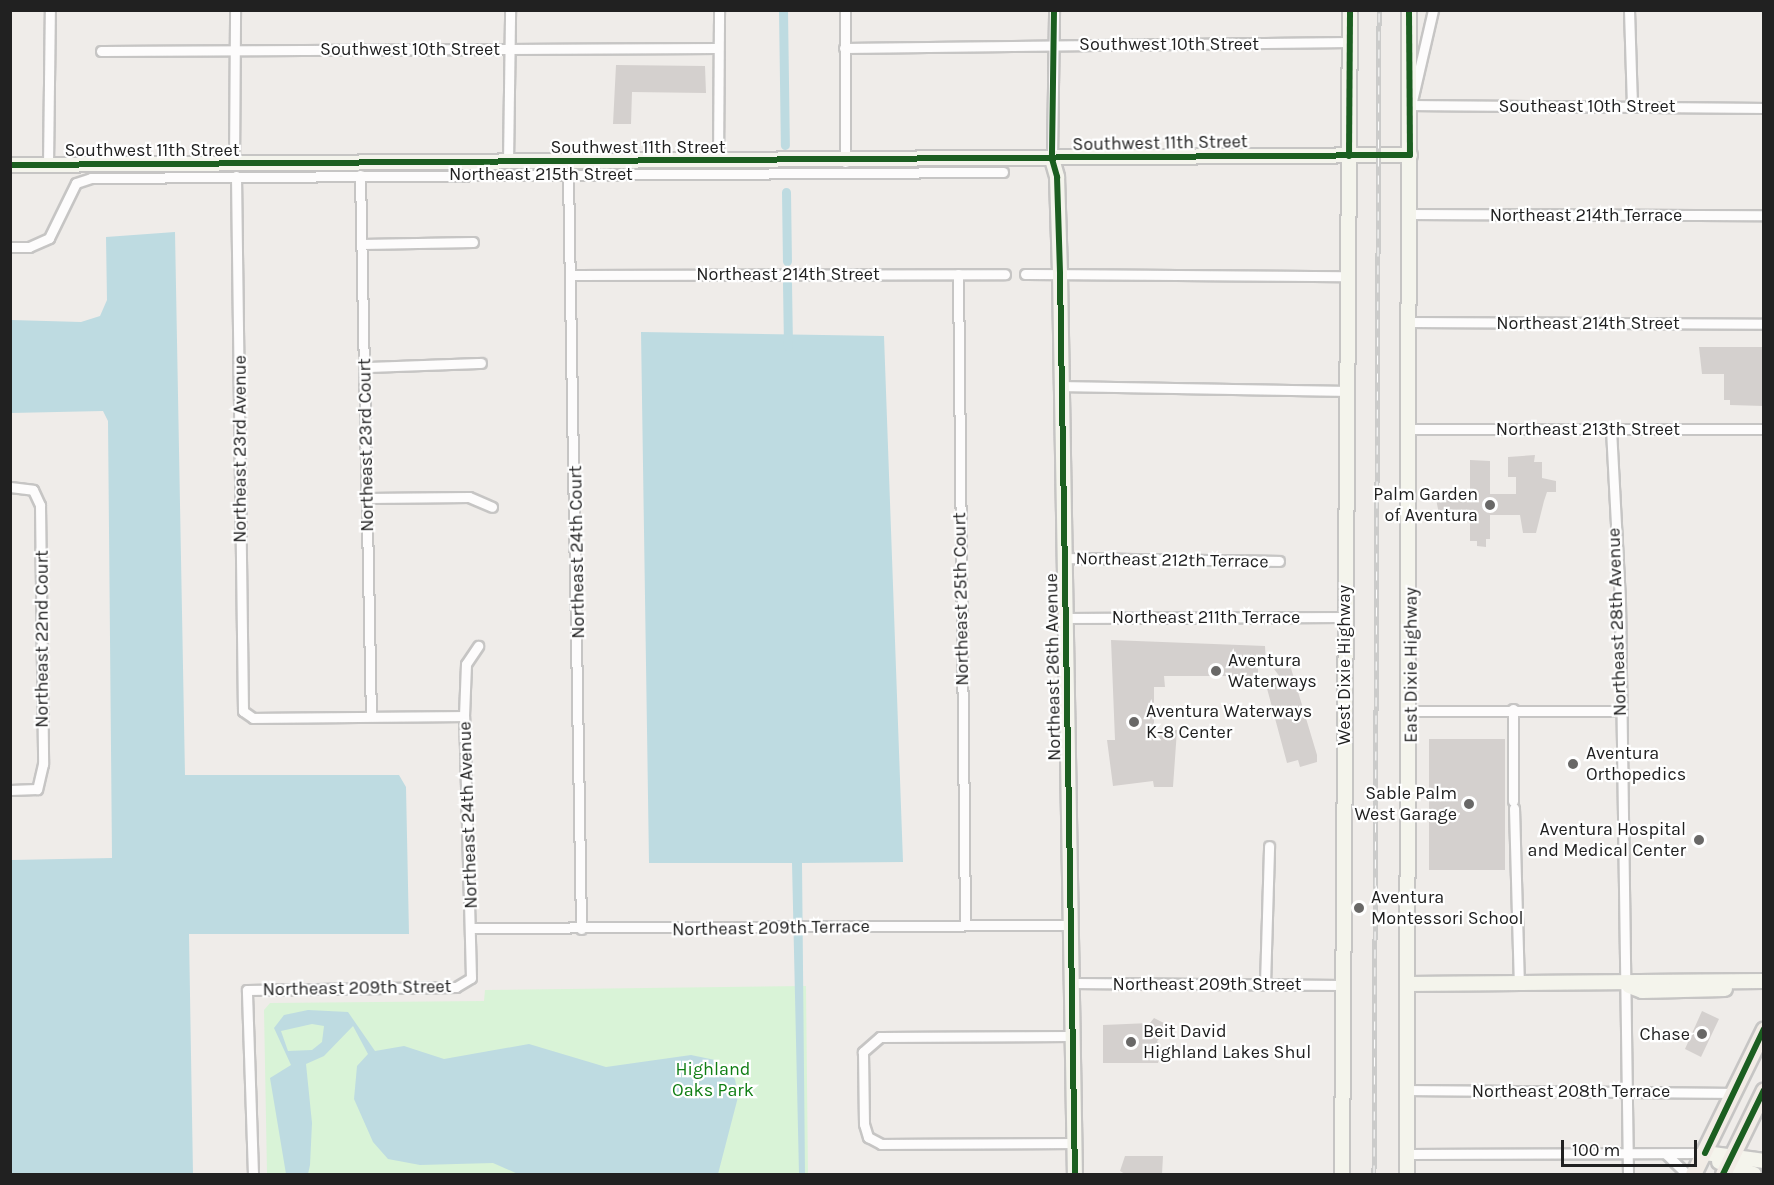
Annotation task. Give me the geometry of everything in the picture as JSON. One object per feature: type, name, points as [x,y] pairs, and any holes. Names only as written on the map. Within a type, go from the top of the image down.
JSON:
[{"type":"main road","points":[[1693,1174],[1764,1029]]},
{"type":"main road","points":[[1727,1165],[1764,1090]]},
{"type":"street","points":[[48,165],[50,10]]},
{"type":"street","name":"Northeast 23rd Avenue","points":[[235,10],[233,50],[235,170],[242,401],[240,698],[243,711],[253,718],[371,716]]},
{"type":"street","points":[[508,162],[510,10]]},
{"type":"street","points":[[718,162],[719,10]]},
{"type":"street","points":[[845,10],[845,162]]},
{"type":"street","points":[[1052,159],[1054,10]]},
{"type":"street","name":"West Dixie Highway","points":[[1342,1174],[1346,276],[1350,10]]},
{"type":"street","name":"East Dixie Highway","points":[[1407,1174],[1412,429],[1409,10]]},
{"type":"street","points":[[1411,105],[1433,10]]},
{"type":"street","points":[[1629,10],[1632,106]]},
{"type":"street","name":"Southwest 10th Street","points":[[844,48],[1350,42]]},
{"type":"street","name":"Southwest 10th Street","points":[[101,51],[718,48]]},
{"type":"street","name":"Southeast 10th Street","points":[[1411,105],[1764,108]]},
{"type":"street","name":"Southwest 11th Street","points":[[10,165],[235,170],[508,162],[845,162],[1410,155]]},
{"type":"street","name":"Northeast 26th Avenue","points":[[1052,159],[1060,274],[1075,1174]]},
{"type":"street","name":"Northeast 215th Street","points":[[10,247],[29,247],[49,238],[81,179],[235,170],[360,175],[1003,172]]},
{"type":"street","name":"Northeast 24th Court","points":[[568,174],[581,929]]},
{"type":"street","name":"Northeast 23rd Court","points":[[360,175],[366,367],[371,716]]},
{"type":"street","name":"Northeast 214th Terrace","points":[[1409,214],[1764,215]]},
{"type":"street","points":[[362,244],[474,242]]},
{"type":"street","name":"Northeast 25th Court","points":[[958,274],[965,925]]},
{"type":"street","name":"Northeast 214th Street","points":[[571,275],[1005,274]]},
{"type":"street","points":[[1025,274],[1346,276]]},
{"type":"street","name":"Northeast 214th Street","points":[[1412,322],[1764,324]]},
{"type":"street","points":[[366,367],[481,363]]},
{"type":"street","points":[[1062,386],[1346,391]]},
{"type":"street","name":"Northeast 213th Street","points":[[1412,429],[1764,429]]},
{"type":"street","name":"Northeast 28th Avenue","points":[[1611,429],[1621,711],[1628,1174]]},
{"type":"street","name":"Northeast 22nd Court","points":[[10,487],[33,490],[42,530],[43,764],[37,789],[10,790]]},
{"type":"street","points":[[367,498],[468,497],[492,507]]},
{"type":"street","name":"Northeast 212th Terrace","points":[[1065,558],[1279,561]]},
{"type":"street","name":"Northeast 211th Terrace","points":[[1067,618],[1344,616]]},
{"type":"street","name":"Northeast 24th Avenue","points":[[466,985],[472,968],[472,928],[464,716],[466,664],[478,646]]},
{"type":"street","points":[[1411,711],[1513,709],[1621,711]]},
{"type":"street","points":[[1513,709],[1519,984]]},
{"type":"street","points":[[371,716],[464,716]]},
{"type":"street","points":[[1265,984],[1269,846]]},
{"type":"street","name":"Northeast 209th Terrace","points":[[472,928],[804,929],[1071,925]]},
{"type":"street","points":[[1408,984],[1626,985],[1655,980],[1764,981]]},
{"type":"street","name":"Northeast 209th Street","points":[[1071,983],[1343,985]]},
{"type":"street","name":"Northeast 209th Street","points":[[253,1174],[247,990],[466,985]]},
{"type":"street","points":[[1626,985],[1642,992],[1764,990]]},
{"type":"street","points":[[1072,1036],[880,1037],[863,1052],[864,1124],[868,1137],[881,1144],[1074,1143]]},
{"type":"street","name":"Northeast 208th Terrace","points":[[1408,1090],[1734,1093]]},
{"type":"street","points":[[1664,1153],[1687,1174]]},
{"type":"street","points":[[1407,1154],[1705,1153],[1727,1165],[1754,1174]]},
{"type":"street","points":[[1727,1165],[1764,1161]]},
{"type":"green space","name":"Highland Oaks Park","points":[[806,986],[808,1174],[267,1174],[264,1010],[270,1003],[484,1001],[485,990]]},
{"type":"water","points":[[175,232],[185,775],[399,775],[406,787],[409,934],[189,934],[193,1174],[11,1174],[11,860],[112,858],[108,421],[103,411],[11,413],[11,320],[81,322],[100,316],[107,300],[106,237]]},
{"type":"water","points":[[641,332],[884,336],[903,862],[802,863],[805,1174],[799,1174],[792,863],[649,863]]},
{"type":"water","points":[[308,1010],[348,1012],[375,1051],[404,1046],[444,1059],[529,1044],[606,1067],[691,1055],[715,1060],[735,1079],[738,1097],[718,1174],[518,1174],[493,1163],[420,1165],[388,1159],[373,1142],[354,1099],[357,1066],[368,1054],[353,1026],[324,1056],[306,1064],[312,1123],[310,1165],[308,1174],[286,1174],[270,1078],[291,1065],[274,1028],[284,1015]],"holes":[[[312,1024],[324,1026],[322,1042],[312,1050],[288,1051],[281,1031]]]},
{"type":"building","points":[[616,65],[705,66],[706,93],[632,92],[631,124],[613,124]]},
{"type":"building","points":[[1699,347],[1764,347],[1764,406],[1730,405],[1730,400],[1724,400],[1724,374],[1702,374]]},
{"type":"building","name":"Palm Garden of Aventura","points":[[1535,455],[1534,462],[1542,462],[1542,478],[1556,481],[1556,492],[1547,492],[1536,533],[1523,533],[1520,515],[1490,515],[1490,539],[1486,539],[1486,547],[1477,546],[1477,541],[1470,541],[1470,514],[1439,514],[1435,494],[1470,494],[1470,460],[1490,461],[1490,494],[1516,494],[1516,477],[1508,477],[1508,457]]},
{"type":"building","name":"Aventura Waterways K-8 Center","points":[[1111,640],[1265,646],[1266,663],[1258,659],[1258,676],[1164,676],[1165,687],[1154,687],[1154,730],[1177,730],[1173,787],[1154,787],[1153,781],[1113,786],[1107,740],[1115,740]]},
{"type":"building","points":[[1290,665],[1317,755],[1317,762],[1300,767],[1298,760],[1287,763],[1265,681],[1280,677],[1274,669]]},
{"type":"building","name":"Sable Palm West Garage","points":[[1429,739],[1505,739],[1505,870],[1429,870]]},
{"type":"building","name":"Chase","points":[[1702,1011],[1719,1019],[1701,1057],[1685,1049]]},
{"type":"building","name":"Beit David Highland Lakes Shul","points":[[1154,1018],[1164,1023],[1165,1034],[1157,1041],[1162,1049],[1158,1063],[1103,1063],[1103,1025],[1150,1023]]},
{"type":"building","points":[[1125,1156],[1163,1156],[1162,1174],[1125,1174],[1120,1171]]},
{"type":"waterway","points":[[783,10],[785,145]]},
{"type":"waterway","points":[[786,192],[787,261]]},
{"type":"waterway","points":[[787,283],[788,346]]},
{"type":"railway","points":[[1374,1174],[1379,10]]},
{"type":"cycle path","points":[[1054,10],[1052,159],[1057,177],[1060,274],[1075,1174]]},
{"type":"cycle path","points":[[1349,156],[1350,10]]},
{"type":"cycle path","points":[[10,165],[1410,155],[1409,10]]},
{"type":"cycle path","points":[[1705,1153],[1764,1029]]},
{"type":"cycle path","points":[[1723,1174],[1764,1090]]},
{"type":"place","name":"Palm Garden of Aventura","points":[[1490,505]]},
{"type":"place","name":"Aventura Waterways","points":[[1216,671]]},
{"type":"place","name":"Aventura Waterways K-8 Center","points":[[1134,722]]},
{"type":"place","name":"Aventura Orthopedics","points":[[1573,764]]},
{"type":"place","name":"Sable Palm West Garage","points":[[1469,804]]},
{"type":"place","name":"Aventura Hospital and Medical Center","points":[[1699,840]]},
{"type":"place","name":"Aventura Montessori School","points":[[1359,908]]},
{"type":"place","name":"Chase","points":[[1702,1034]]},
{"type":"place","name":"Beit David Highland Lakes Shul","points":[[1131,1042]]}]
